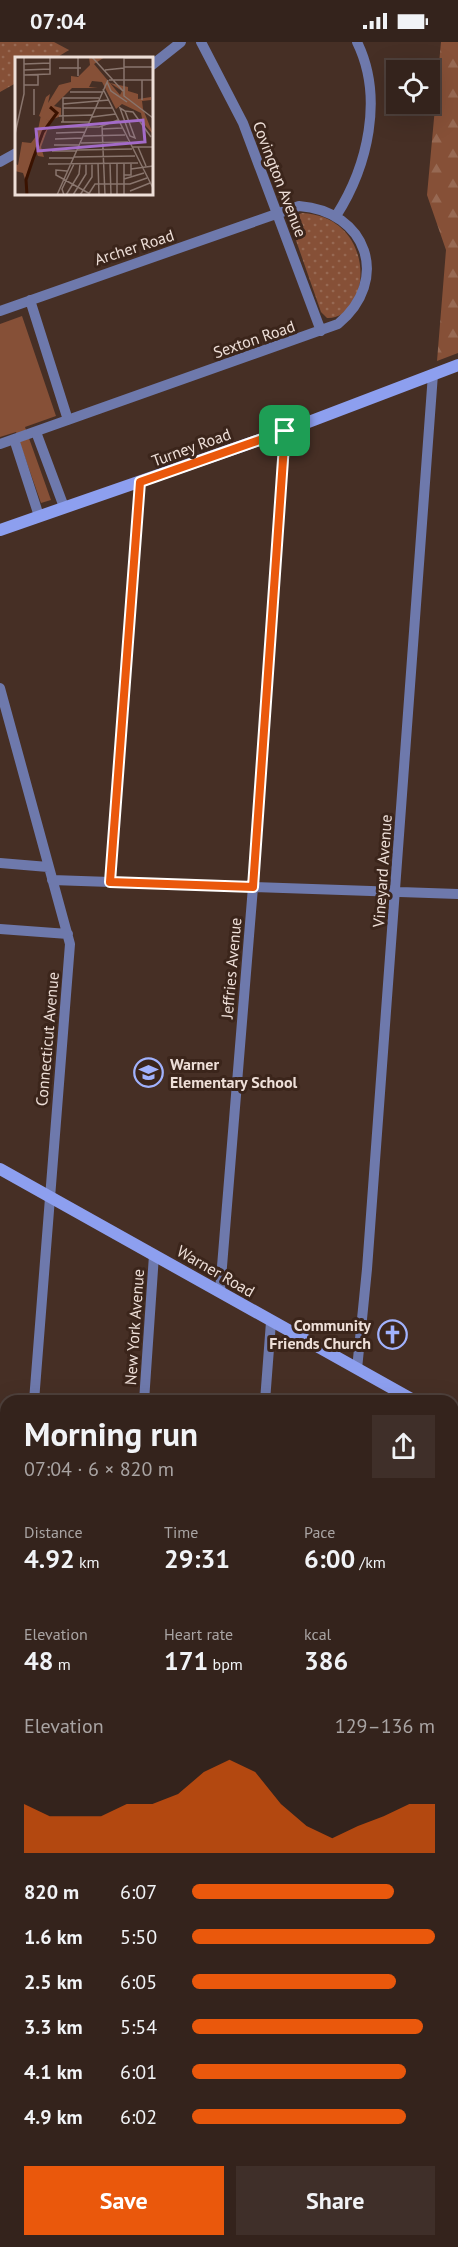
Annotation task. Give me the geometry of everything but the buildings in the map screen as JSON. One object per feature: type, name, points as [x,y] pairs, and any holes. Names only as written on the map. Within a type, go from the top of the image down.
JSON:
[{"type":"main road","name":"Turney Road","points":[[0,530],[285,431],[458,365]]},
{"type":"main road","name":"Warner Road","points":[[0,1170],[357,1369],[396,1395]]},
{"type":"street","points":[[153,64],[181,42]]},
{"type":"street","name":"Covington Avenue","points":[[201,42],[243,123],[321,331]]},
{"type":"street","points":[[336,216],[364,157],[370,128],[366,66],[357,42]]},
{"type":"street","points":[[0,162],[15,154]]},
{"type":"street","name":"Sexton Road","points":[[0,444],[321,331],[338,324],[353,312],[362,297],[367,281],[367,263],[361,243],[353,230],[336,216],[321,210],[299,206],[278,213]]},
{"type":"street","name":"Archer Road","points":[[0,311],[278,213]]},
{"type":"street","points":[[30,300],[69,420]]},
{"type":"street","name":"Vineyard Avenue","points":[[357,1369],[364,1313],[433,374]]},
{"type":"street","name":"Jeffries Avenue","points":[[220,1292],[253,887],[285,431]]},
{"type":"street","points":[[36,432],[64,507]]},
{"type":"street","points":[[14,439],[39,516]]},
{"type":"street","points":[[110,882],[140,482]]},
{"type":"street","name":"Connecticut Avenue","points":[[0,688],[70,944],[34,1395]]},
{"type":"street","points":[[0,863],[48,867]]},
{"type":"street","points":[[52,880],[458,894]]},
{"type":"street","points":[[0,929],[68,934]]},
{"type":"street","name":"New York Avenue","points":[[144,1395],[154,1255]]},
{"type":"street","points":[[266,1395],[271,1322]]},
{"type":"green space","points":[[0,42],[54,42],[69,50],[58,57],[15,57],[15,84],[0,92]]},
{"type":"green space","points":[[441,42],[458,42],[458,353],[437,361],[446,250],[427,195],[434,114],[440,114]]},
{"type":"green space","points":[[302,213],[327,219],[345,231],[356,249],[360,268],[359,287],[353,303],[342,314],[327,318],[321,312],[291,226],[293,217]]},
{"type":"green space","points":[[22,316],[56,416],[25,427],[51,500],[41,503],[16,432],[0,437],[0,324]]},
{"type":"place","name":"Warner Elementary School","points":[[149,1073]]},
{"type":"place","name":"Community Friends Church","points":[[392,1334]]},
{"type":"route","points":[[285,431],[253,887],[110,882],[140,482],[285,431]]}]
